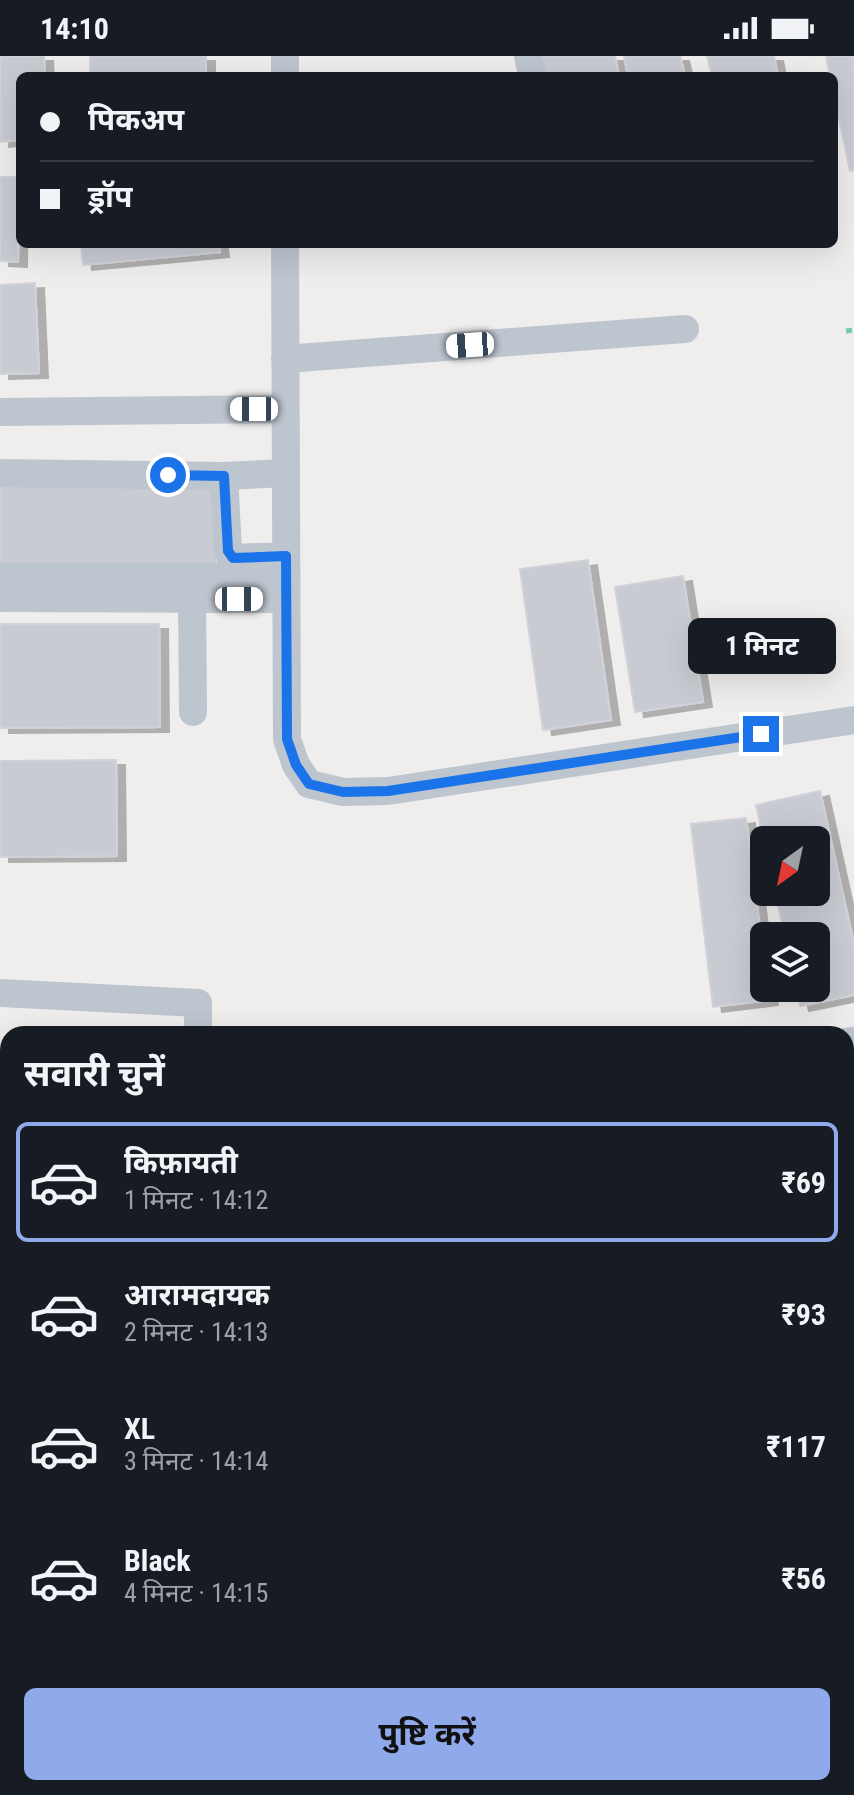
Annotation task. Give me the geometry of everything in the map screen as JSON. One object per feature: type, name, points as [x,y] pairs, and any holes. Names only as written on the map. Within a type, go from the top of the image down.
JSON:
[{"type":"lane","points":[[285,248],[287,739],[296,765],[309,784],[343,792],[388,791],[854,720]]},
{"type":"lane","points":[[285,359],[685,329]]},
{"type":"lane","points":[[0,412],[285,409]]},
{"type":"lane","points":[[0,473],[224,476],[286,473]]},
{"type":"lane","points":[[224,476],[230,556],[286,577]]},
{"type":"lane","points":[[0,577],[286,577]]},
{"type":"lane","points":[[0,598],[192,599],[286,577]]},
{"type":"lane","points":[[192,599],[193,712]]},
{"type":"lane","points":[[0,993],[198,1003],[198,1026]]},
{"type":"path","points":[[846,331],[854,330]]},
{"type":"building","points":[[0,56],[44,56],[45,72],[16,72],[16,140],[0,142]]},
{"type":"building","points":[[90,56],[206,56],[206,72],[90,72]]},
{"type":"building","points":[[538,56],[615,56],[618,72],[541,72]]},
{"type":"building","points":[[624,56],[680,56],[684,72],[627,72]]},
{"type":"building","points":[[707,56],[774,56],[777,72],[711,72]]},
{"type":"building","points":[[826,56],[854,56],[854,170],[850,171],[838,114],[838,72],[829,72]]},
{"type":"building","points":[[0,177],[16,177],[18,262],[0,261]]},
{"type":"building","points":[[81,248],[220,248],[220,252],[83,265]]},
{"type":"building","points":[[35,283],[39,373],[0,374],[0,285]]},
{"type":"building","points":[[0,483],[217,483],[217,573],[0,573]]},
{"type":"building","points":[[588,560],[611,720],[543,730],[520,569]]},
{"type":"building","points":[[683,576],[703,702],[635,712],[615,587]]},
{"type":"building","points":[[0,624],[159,624],[160,727],[0,728]]},
{"type":"building","points":[[116,760],[117,856],[0,857],[0,761]]},
{"type":"building","points":[[820,791],[828,826],[761,826],[756,805]]},
{"type":"building","points":[[746,818],[750,850],[750,906],[757,906],[759,922],[750,922],[750,1002],[753,1002],[713,1007],[691,824]]},
{"type":"building","points":[[830,836],[854,944],[854,995],[830,1000],[830,922],[782,922],[778,906],[830,906]]},
{"type":"building","points":[[799,1002],[820,1002],[800,1006]]},
{"type":"route","points":[[168,475],[224,476],[230,556],[286,556],[287,739],[296,765],[309,784],[343,792],[388,791],[761,734]]}]
